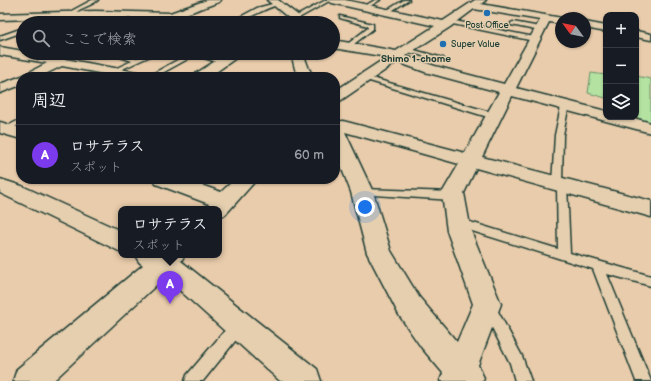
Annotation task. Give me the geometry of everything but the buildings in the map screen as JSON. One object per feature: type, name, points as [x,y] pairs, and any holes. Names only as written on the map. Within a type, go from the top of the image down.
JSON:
[{"type":"street","points":[[36,16],[107,14],[169,16],[216,0]]},
{"type":"street","points":[[332,0],[448,24]]},
{"type":"street","points":[[274,2],[290,16]]},
{"type":"street","points":[[340,95],[478,3],[545,27],[508,90],[453,192],[457,222],[487,304],[463,377]]},
{"type":"street","points":[[0,17],[22,7]]},
{"type":"street","points":[[0,17],[16,17]]},
{"type":"street","points":[[591,27],[603,29]]},
{"type":"street","points":[[639,35],[651,37]]},
{"type":"street","points":[[340,45],[391,54],[402,53],[430,69],[603,115]]},
{"type":"street","points":[[0,51],[16,53]]},
{"type":"street","points":[[47,60],[97,72]]},
{"type":"street","points":[[39,72],[66,60]]},
{"type":"street","points":[[207,72],[224,60]]},
{"type":"street","points":[[298,60],[300,72]]},
{"type":"street","points":[[0,89],[16,82]]},
{"type":"street","points":[[622,120],[651,128]]},
{"type":"street","points":[[340,127],[343,126],[469,161],[651,208]]},
{"type":"street","points":[[340,140],[362,192],[379,253],[394,282],[409,306],[463,377]]},
{"type":"street","points":[[174,184],[220,205],[242,184]]},
{"type":"street","points":[[0,186],[15,191],[118,241]]},
{"type":"street","points":[[29,381],[161,258],[305,381]]},
{"type":"lane","points":[[71,15],[79,8],[96,0]]},
{"type":"lane","points":[[301,16],[329,0]]},
{"type":"lane","points":[[365,7],[378,0]]},
{"type":"lane","points":[[386,12],[407,0]]},
{"type":"lane","points":[[248,16],[261,7],[274,2]]},
{"type":"lane","points":[[342,17],[371,25],[370,29],[347,46]]},
{"type":"lane","points":[[448,24],[545,27]]},
{"type":"lane","points":[[514,24],[545,27]]},
{"type":"lane","points":[[0,38],[16,32]]},
{"type":"lane","points":[[402,53],[441,59]]},
{"type":"lane","points":[[110,72],[137,60]]},
{"type":"lane","points":[[159,72],[181,60]]},
{"type":"lane","points":[[365,78],[494,116]]},
{"type":"lane","points":[[564,256],[559,135],[565,104]]},
{"type":"lane","points":[[362,192],[453,196]]},
{"type":"lane","points":[[457,222],[564,256],[651,281]]},
{"type":"lane","points":[[598,266],[644,381]]},
{"type":"lane","points":[[487,304],[517,361],[523,381]]},
{"type":"lane","points":[[193,381],[239,326]]},
{"type":"green space","points":[[591,73],[603,75],[603,97],[588,93]]},
{"type":"green space","points":[[639,77],[651,79],[651,124],[635,120],[639,120]]},
{"type":"place","name":"Post Office","points":[[487,13]]},
{"type":"place","name":"Super Value","points":[[443,44]]},
{"type":"place","name":"ロサテラス","points":[[170,304]]},
{"type":"district","name":"Shimo 1-chome","points":[[416,58]]}]
